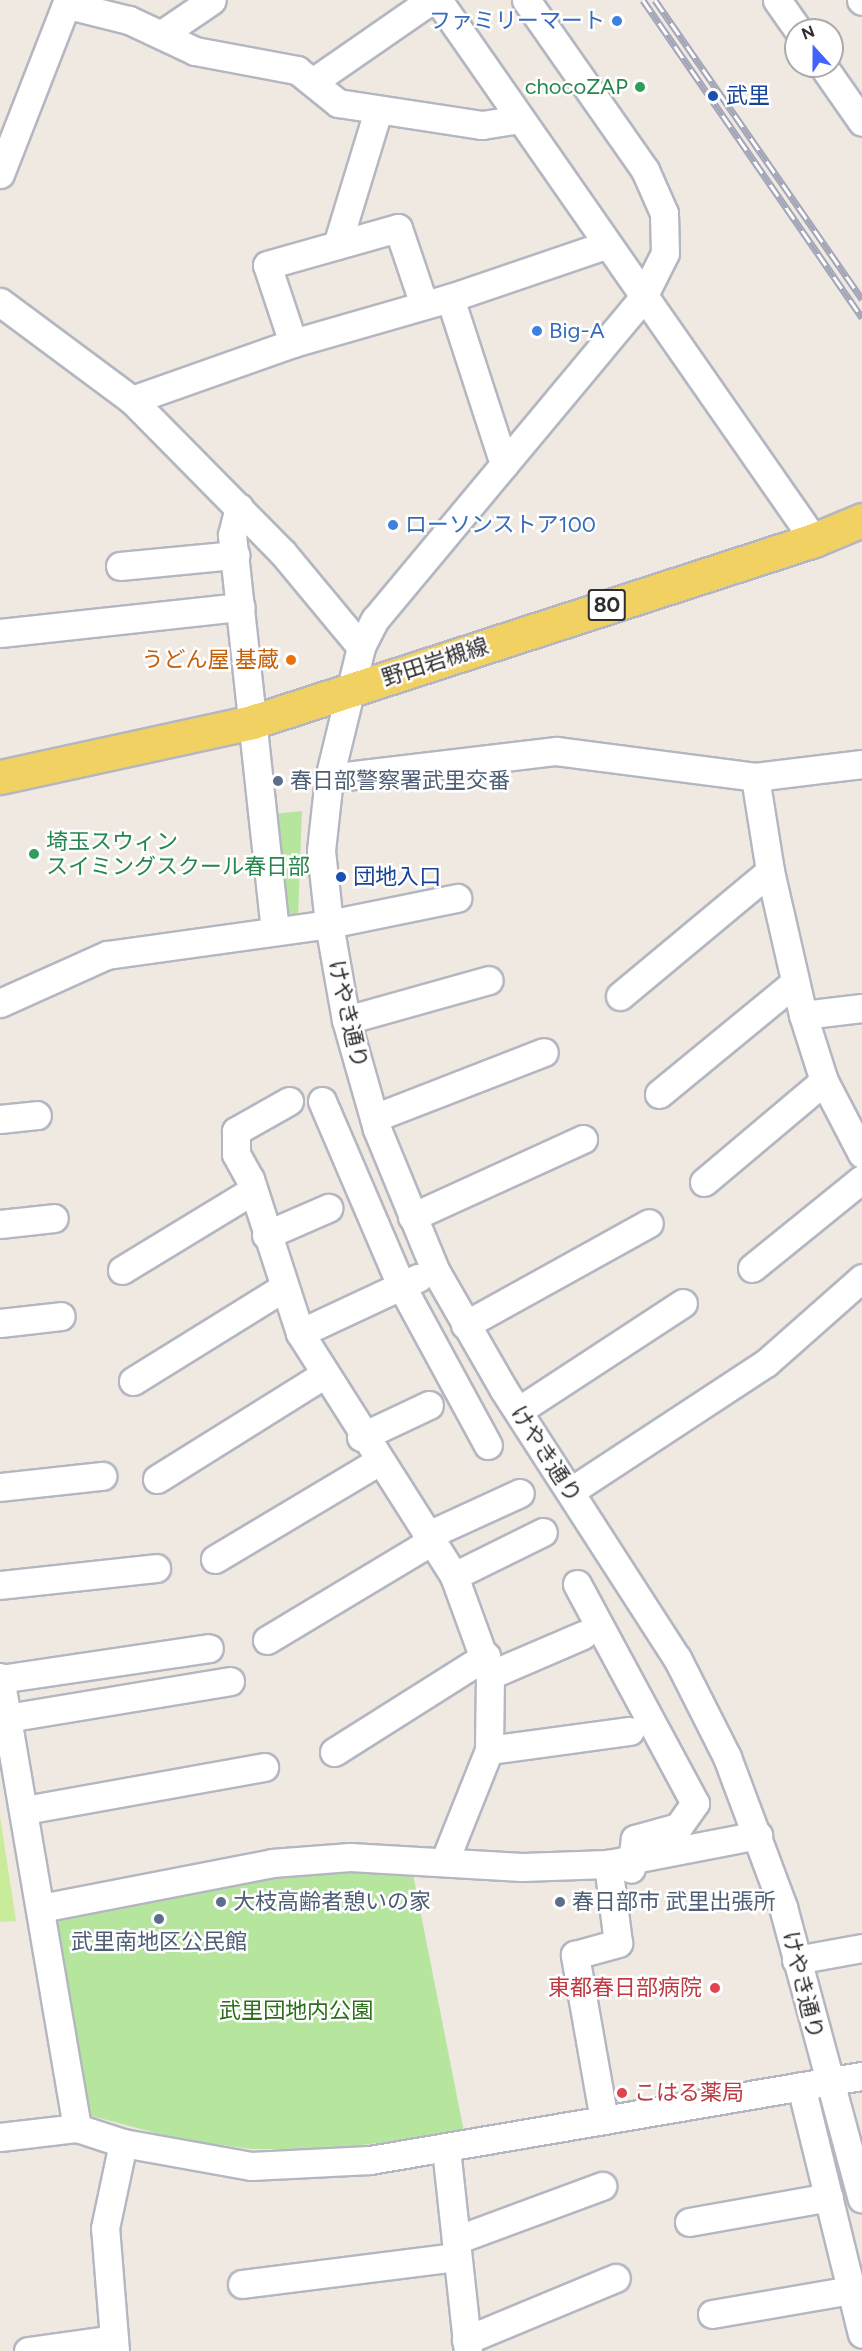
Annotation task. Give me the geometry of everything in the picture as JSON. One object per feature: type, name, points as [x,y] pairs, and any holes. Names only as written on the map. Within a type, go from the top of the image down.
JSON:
[{"type":"main road","name":"野田岩槻線","points":[[0,777],[252,722],[814,540],[862,520]]},
{"type":"street","points":[[162,34],[212,0]]},
{"type":"street","points":[[314,81],[431,0]]},
{"type":"street","points":[[438,0],[642,299],[814,540]]},
{"type":"street","name":"けやき通り","points":[[526,0],[656,191],[664,213],[665,253],[642,299],[375,619],[361,647],[329,778],[321,851],[329,924],[345,1020],[374,1118],[435,1270],[518,1411],[677,1658],[758,1834],[798,1966],[814,2084],[862,2199]]},
{"type":"street","points":[[777,0],[790,18]]},
{"type":"street","points":[[0,174],[68,2],[162,34],[195,51],[297,70],[314,81],[328,99],[378,111],[482,125],[519,119]]},
{"type":"street","points":[[831,78],[862,123]]},
{"type":"street","points":[[337,245],[378,111]]},
{"type":"street","points":[[293,343],[267,265],[398,228],[424,305]]},
{"type":"street","points":[[132,400],[293,343],[450,298],[606,245]]},
{"type":"street","points":[[450,298],[504,464]]},
{"type":"street","points":[[0,302],[132,400],[239,507],[361,647]]},
{"type":"street","points":[[239,507],[232,535],[275,930]]},
{"type":"street","points":[[120,566],[235,555]]},
{"type":"street","points":[[0,633],[241,607]]},
{"type":"street","points":[[329,778],[556,751],[755,777],[862,764]]},
{"type":"street","points":[[755,777],[770,871],[803,1015],[824,1081],[849,1108],[862,1154]]},
{"type":"street","points":[[620,996],[770,871]]},
{"type":"street","points":[[0,1003],[107,955],[329,924],[457,898]]},
{"type":"street","points":[[345,1020],[489,980]]},
{"type":"street","points":[[660,1094],[794,983]]},
{"type":"street","points":[[803,1015],[862,1008]]},
{"type":"street","points":[[374,1118],[544,1052]]},
{"type":"street","points":[[704,1182],[824,1081]]},
{"type":"street","points":[[289,1101],[236,1131],[236,1154],[252,1191],[283,1288],[300,1333],[322,1376],[454,1576],[488,1666],[489,1750],[445,1860]]},
{"type":"street","points":[[322,1101],[402,1285],[488,1445]]},
{"type":"street","points":[[0,1119],[37,1115]]},
{"type":"street","points":[[412,1217],[583,1139]]},
{"type":"street","points":[[752,1268],[862,1179]]},
{"type":"street","points":[[122,1270],[252,1191]]},
{"type":"street","points":[[266,1235],[328,1208]]},
{"type":"street","points":[[0,1224],[54,1218]]},
{"type":"street","points":[[465,1324],[649,1223]]},
{"type":"street","points":[[300,1333],[435,1270]]},
{"type":"street","points":[[571,1491],[766,1363],[862,1278]]},
{"type":"street","points":[[133,1381],[283,1288]]},
{"type":"street","points":[[518,1411],[683,1303]]},
{"type":"street","points":[[0,1323],[61,1316]]},
{"type":"street","points":[[157,1479],[322,1376]]},
{"type":"street","points":[[361,1437],[429,1405]]},
{"type":"street","points":[[215,1559],[378,1462]]},
{"type":"street","points":[[0,1487],[102,1476]]},
{"type":"street","points":[[267,1641],[428,1539],[520,1493]]},
{"type":"street","points":[[454,1576],[543,1532]]},
{"type":"street","points":[[0,1585],[156,1568]]},
{"type":"street","points":[[577,1584],[695,1803],[678,1827],[635,1839],[623,1866],[618,1942],[575,1955],[604,2120]]},
{"type":"street","points":[[334,1752],[488,1666],[583,1635]]},
{"type":"street","points":[[77,2128],[25,1810],[0,1678],[209,1648]]},
{"type":"street","points":[[7,1718],[230,1681]]},
{"type":"street","points":[[489,1750],[630,1731]]},
{"type":"street","points":[[25,1810],[264,1767]]},
{"type":"street","points":[[41,1908],[272,1863],[351,1857],[445,1860],[522,1867],[623,1866],[758,1834]]},
{"type":"street","points":[[798,1966],[862,1948]]},
{"type":"street","points":[[798,1966],[839,1964]]},
{"type":"street","points":[[0,2137],[77,2128],[123,2143],[251,2166],[446,2149],[604,2120],[663,2101],[814,2084],[862,2076]]},
{"type":"street","points":[[814,2084],[829,2197],[862,2334]]},
{"type":"street","points":[[28,2351],[115,2345],[105,2228],[123,2143]]},
{"type":"street","points":[[446,2149],[467,2346],[616,2278]]},
{"type":"street","points":[[242,2284],[456,2249],[602,2186]]},
{"type":"street","points":[[688,2222],[829,2197]]},
{"type":"street","points":[[712,2314],[850,2290]]},
{"type":"green space","points":[[302,811],[298,918],[282,919],[272,814]]},
{"type":"green space","points":[[0,1816],[16,1921],[0,1922]]},
{"type":"green space","name":"武里団地内公園","points":[[311,1869],[412,1869],[464,2132],[331,2149],[250,2149],[178,2139],[88,2115],[53,1921],[61,1912]]},
{"type":"railway","points":[[643,0],[862,318]]},
{"type":"railway","points":[[655,0],[862,299]]},
{"type":"place","name":"ファミリーマート","points":[[617,21]]},
{"type":"place","name":"chocoZAP","points":[[640,87]]},
{"type":"place","name":"武里","points":[[713,96]]},
{"type":"place","name":"Big-A","points":[[537,331]]},
{"type":"place","name":"ローソンストア100","points":[[393,525]]},
{"type":"place","name":"うどん屋 基蔵","points":[[291,660]]},
{"type":"place","name":"春日部警察署武里交番","points":[[278,781]]},
{"type":"place","name":"埼玉スウィン スイミングスクール春日部","points":[[34,854]]},
{"type":"place","name":"団地入口","points":[[341,877]]},
{"type":"place","name":"大枝高齢者憩いの家","points":[[221,1902]]},
{"type":"place","name":"春日部市 武里出張所","points":[[560,1902]]},
{"type":"place","name":"武里南地区公民館","points":[[159,1919]]},
{"type":"place","name":"東都春日部病院","points":[[715,1988]]},
{"type":"place","name":"こはる薬局","points":[[622,2093]]}]
